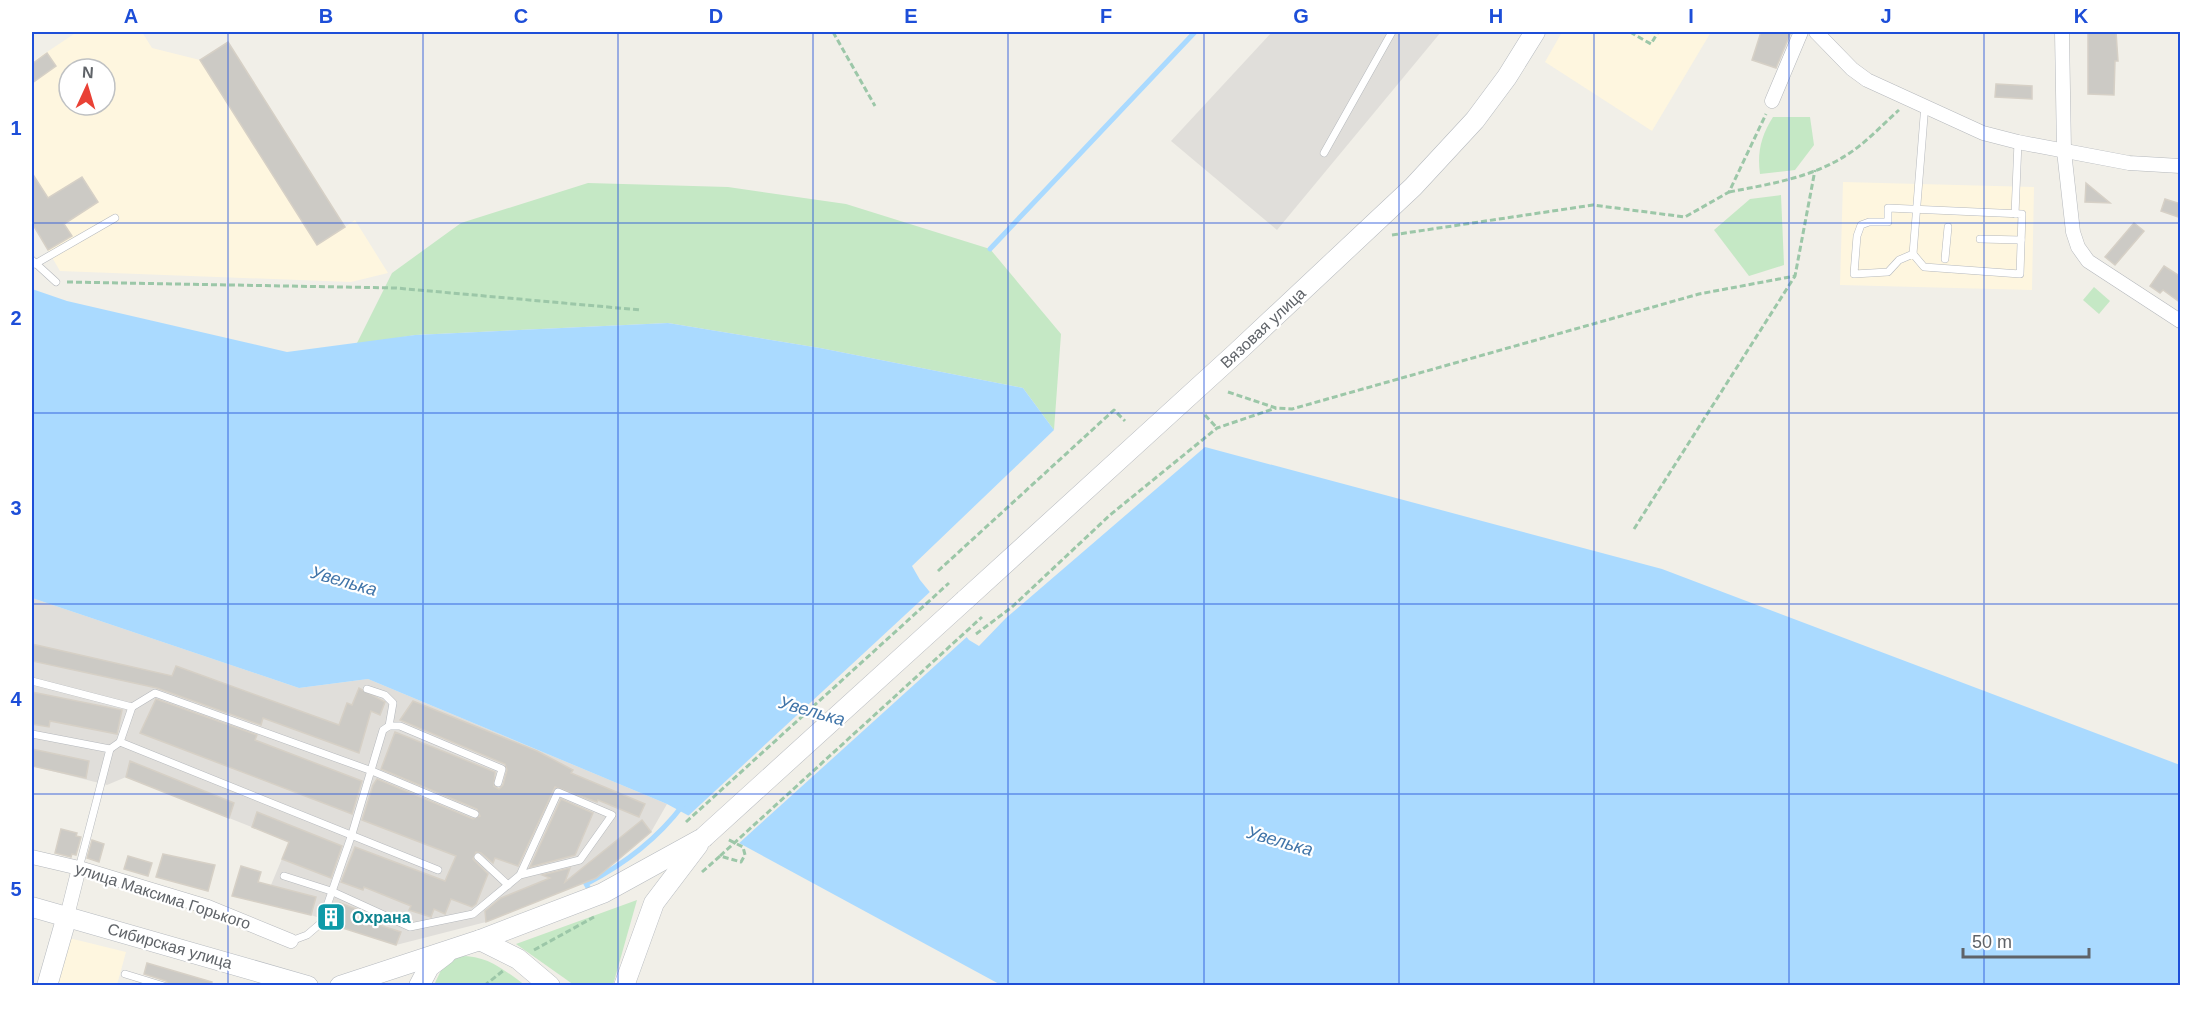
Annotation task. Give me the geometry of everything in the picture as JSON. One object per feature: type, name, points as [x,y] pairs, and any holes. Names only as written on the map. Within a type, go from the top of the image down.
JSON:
[{"type":"street","name":"Вязовая улица","points":[[703,838],[1236,353],[1413,187],[1475,120],[1535,32]]},
{"type":"street","points":[[1772,101],[1801,32]]},
{"type":"street","points":[[1816,32],[1852,69],[1867,80],[1983,133],[2129,163],[2181,166]]},
{"type":"street","points":[[2062,32],[2064,151],[2073,232],[2078,248],[2088,261],[2181,321]]},
{"type":"street","points":[[340,986],[480,940],[603,893],[703,838]]},
{"type":"street","points":[[624,986],[654,903],[703,838]]},
{"type":"street","name":"улица Максима Горького","points":[[32,857],[79,868],[208,907],[291,941]]},
{"type":"street","points":[[47,986],[79,868]]},
{"type":"street","name":"Сибирская улица","points":[[32,907],[308,986]]},
{"type":"street","points":[[480,940],[518,959],[550,986]]},
{"type":"street","points":[[419,986],[429,968],[452,948]]},
{"type":"lane","points":[[1323,153],[1392,32]]},
{"type":"lane","points":[[1913,254],[1899,260],[1888,272],[1854,274],[1857,236],[1861,225],[1866,222],[1888,222],[1888,208],[1918,210],[2022,214],[2020,274],[1924,267],[1913,254],[1918,210],[1918,102]]},
{"type":"lane","points":[[2015,214],[2018,142]]},
{"type":"lane","points":[[56,282],[33,262],[115,218]]},
{"type":"lane","points":[[1945,259],[1948,227]]},
{"type":"lane","points":[[1980,239],[2021,240]]},
{"type":"lane","points":[[32,681],[132,706]]},
{"type":"lane","points":[[367,688],[385,695],[393,703],[389,726]]},
{"type":"lane","points":[[79,868],[110,749],[120,742],[132,706],[155,693],[372,771],[475,814]]},
{"type":"lane","points":[[291,941],[307,935],[321,923],[352,834],[383,730],[389,726],[400,726],[502,769],[498,783]]},
{"type":"lane","points":[[32,734],[110,749]]},
{"type":"lane","points":[[120,742],[438,870]]},
{"type":"lane","points":[[284,876],[331,891],[410,927],[473,914],[520,875],[558,792],[612,815],[580,860],[520,875]]},
{"type":"lane","points":[[478,857],[508,885]]},
{"type":"lane","points":[[125,974],[164,986]]},
{"type":"path","points":[[833,32],[875,106]]},
{"type":"path","points":[[1630,32],[1651,44],[1658,32]]},
{"type":"path","points":[[1730,192],[1772,101]]},
{"type":"path","points":[[1392,234],[1593,205],[1685,217],[1730,192],[1798,178],[1846,156],[1918,102]]},
{"type":"path","points":[[1634,529],[1795,276],[1815,170]]},
{"type":"path","points":[[1228,392],[1276,408],[1292,409],[1699,294],[1795,276]]},
{"type":"path","points":[[56,282],[396,288],[641,310]]},
{"type":"path","points":[[976,634],[1012,607],[1110,514],[1217,428],[1276,408]]},
{"type":"path","points":[[938,571],[1114,410],[1125,421]]},
{"type":"path","points":[[1205,415],[1217,428]]},
{"type":"path","points":[[686,822],[949,583]]},
{"type":"path","points":[[720,856],[982,617]]},
{"type":"path","points":[[484,986],[518,959],[596,916]]},
{"type":"shaded area","points":[[77,32],[142,32],[152,48],[200,60],[228,42],[345,227],[355,220],[388,273],[351,282],[60,271],[32,223],[32,62]]},
{"type":"shaded area","points":[[1272,32],[1441,32],[1277,230],[1171,141]]},
{"type":"shaded area","points":[[1562,32],[1711,32],[1652,131],[1545,62]]},
{"type":"shaded area","points":[[1843,182],[2034,187],[2032,290],[1840,285]]},
{"type":"shaded area","points":[[32,598],[299,688],[368,679],[667,804],[651,832],[596,878],[486,922],[396,945],[311,915],[266,904],[271,885],[289,842],[126,777],[107,785],[32,766]]},
{"type":"shaded area","points":[[69,938],[126,952],[117,985],[55,986]]},
{"type":"green space","points":[[1773,117],[1810,117],[1814,145],[1795,170],[1760,174],[1761,144]]},
{"type":"green space","points":[[588,183],[728,187],[846,204],[990,249],[1061,334],[1054,430],[1023,388],[820,348],[668,323],[415,335],[356,345],[392,273],[461,223]]},
{"type":"green space","points":[[1781,195],[1784,265],[1749,276],[1714,230],[1750,199]]},
{"type":"green space","points":[[2094,287],[2110,301],[2099,314],[2083,300]]},
{"type":"green space","points":[[637,900],[613,985],[574,985],[516,944]]},
{"type":"green space","points":[[460,956],[487,961],[525,985],[434,985],[443,966]]},
{"type":"water","name":"Увелька","points":[[32,289],[67,301],[287,352],[415,335],[668,323],[820,348],[1023,388],[1054,430],[912,566],[920,580],[969,640],[979,646],[1006,618],[1205,447],[1662,569],[2180,765],[2180,985],[1001,985],[667,804],[368,679],[299,688],[32,598]]},
{"type":"pier","points":[[932,590],[969,635],[737,845],[687,817]]},
{"type":"building","points":[[1761,32],[1791,32],[1776,68],[1752,60]]},
{"type":"building","points":[[2088,32],[2116,32],[2118,61],[2115,61],[2114,95],[2088,94]]},
{"type":"building","points":[[228,42],[345,227],[317,245],[200,60]]},
{"type":"building","points":[[47,53],[56,66],[32,83],[32,64]]},
{"type":"building","points":[[1996,84],[2032,86],[2032,99],[1995,97]]},
{"type":"building","points":[[32,173],[48,198],[82,177],[98,202],[64,224],[72,236],[48,250],[32,223]]},
{"type":"building","points":[[2086,183],[2110,203],[2085,202]]},
{"type":"building","points":[[2165,199],[2181,204],[2181,218],[2161,211]]},
{"type":"building","points":[[2134,223],[2144,231],[2115,265],[2105,257]]},
{"type":"building","points":[[2164,266],[2181,277],[2181,303],[2163,290],[2160,293],[2150,286]]},
{"type":"building","points":[[32,644],[172,676],[176,666],[339,725],[347,703],[352,705],[359,688],[385,702],[380,715],[371,711],[359,753],[263,718],[261,725],[157,688],[32,661]]},
{"type":"building","points":[[32,692],[122,710],[117,734],[50,721],[49,727],[32,724]]},
{"type":"building","points":[[156,699],[257,735],[255,740],[362,781],[352,814],[140,733]]},
{"type":"building","points":[[413,701],[537,751],[573,770],[571,773],[645,804],[639,817],[598,800],[597,802],[555,787],[518,866],[495,858],[493,863],[481,853],[476,852],[473,859],[488,874],[476,904],[472,907],[451,899],[445,914],[434,909],[431,917],[409,910],[411,906],[364,887],[363,890],[341,882],[355,847],[445,881],[456,856],[362,820],[377,779],[473,819],[480,816],[477,809],[381,769],[395,732],[495,772],[494,786],[499,789],[503,785],[507,770],[505,764],[400,720]]},
{"type":"building","points":[[32,749],[89,761],[86,778],[32,766]]},
{"type":"building","points":[[130,761],[234,803],[229,818],[126,777]]},
{"type":"building","points":[[561,799],[593,813],[575,855],[530,867]]},
{"type":"building","points":[[257,812],[342,846],[331,878],[282,859],[289,842],[252,827]]},
{"type":"building","points":[[642,820],[651,832],[596,878],[486,922],[485,911],[501,898],[550,878],[542,875],[570,868],[565,882]]},
{"type":"building","points":[[61,829],[77,833],[76,836],[81,837],[76,855],[72,854],[71,857],[55,853]]},
{"type":"building","points":[[92,840],[104,844],[99,862],[87,858]]},
{"type":"building","points":[[163,854],[215,865],[208,891],[156,877]]},
{"type":"building","points":[[128,856],[152,863],[148,876],[124,869]]},
{"type":"building","points":[[241,866],[261,872],[258,882],[316,897],[311,915],[232,896]]},
{"type":"building","points":[[340,903],[356,909],[354,917],[401,932],[396,945],[327,923],[331,910],[338,912]]},
{"type":"building","points":[[147,963],[212,982],[211,986],[170,986],[166,981],[144,974]]},
{"type":"waterway","points":[[990,249],[1195,32]]},
{"type":"waterway","points":[[591,892],[586,884],[639,850],[683,805]]},
{"type":"place","name":"Охрана","points":[[331,917]]}]
